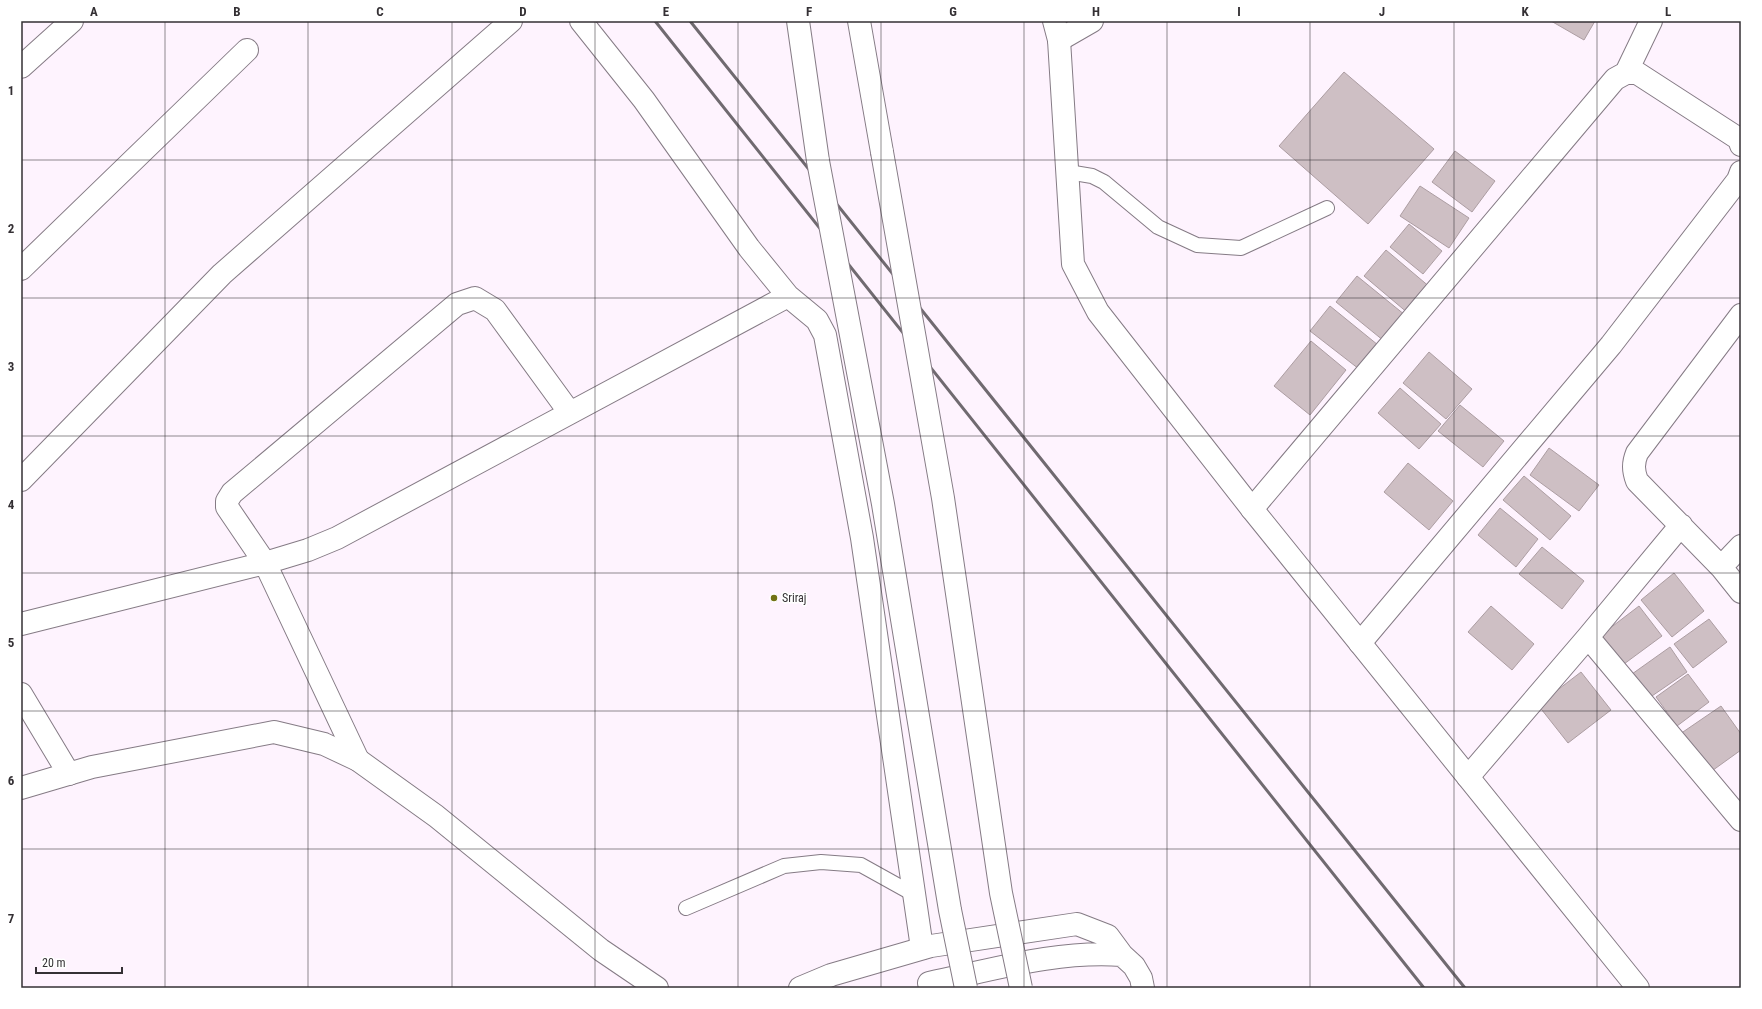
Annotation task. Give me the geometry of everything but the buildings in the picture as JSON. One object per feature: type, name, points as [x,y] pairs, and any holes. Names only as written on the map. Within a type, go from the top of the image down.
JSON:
[{"type":"main road","points":[[21,67],[72,21]]},
{"type":"main road","points":[[21,480],[222,274],[511,21]]},
{"type":"main road","points":[[580,21],[644,100],[749,248],[788,296],[817,320],[825,335],[862,538],[922,948],[929,985],[1069,954],[1097,953],[1122,955]]},
{"type":"main road","points":[[798,21],[818,161],[883,504],[950,910],[966,988]]},
{"type":"main road","points":[[859,21],[942,490],[1001,893],[1020,988]]},
{"type":"main road","points":[[1092,21],[1056,30],[1068,172],[1073,264],[1098,312],[1252,509],[1638,988]]},
{"type":"main road","points":[[1626,73],[1651,21]]},
{"type":"main road","points":[[21,269],[248,50]]},
{"type":"main road","points":[[1252,509],[1615,79],[1626,73],[1637,73],[1739,139],[1741,145]]},
{"type":"main road","points":[[1360,643],[1611,345],[1738,180],[1741,172]]},
{"type":"main road","points":[[21,624],[264,563],[308,550],[337,538],[788,296]]},
{"type":"main road","points":[[358,760],[264,563],[227,507],[227,501],[232,493],[457,304],[475,298],[495,310],[570,413]]},
{"type":"main road","points":[[1741,315],[1637,453],[1634,462],[1634,472],[1637,481],[1721,567],[1741,592]]},
{"type":"main road","points":[[1468,777],[1588,637],[1680,525]]},
{"type":"main road","points":[[1721,567],[1741,546]]},
{"type":"main road","points":[[1588,637],[1741,820]]},
{"type":"main road","points":[[21,694],[69,774]]},
{"type":"main road","points":[[21,788],[92,767],[274,732],[324,744],[358,760],[436,816],[600,950],[657,988]]},
{"type":"main road","points":[[800,988],[831,975],[922,948],[1077,924],[1108,936],[1122,955],[1134,966],[1141,978],[1143,988]]},
{"type":"lane","points":[[1068,172],[1092,176],[1104,182],[1158,227],[1197,245],[1241,248],[1327,208]]},
{"type":"lane","points":[[686,908],[784,866],[821,862],[861,865],[915,895]]},
{"type":"railway","points":[[655,21],[1424,988]]},
{"type":"railway","points":[[690,21],[1465,988]]},
{"type":"place","name":"Sriraj","points":[[774,598]]}]
